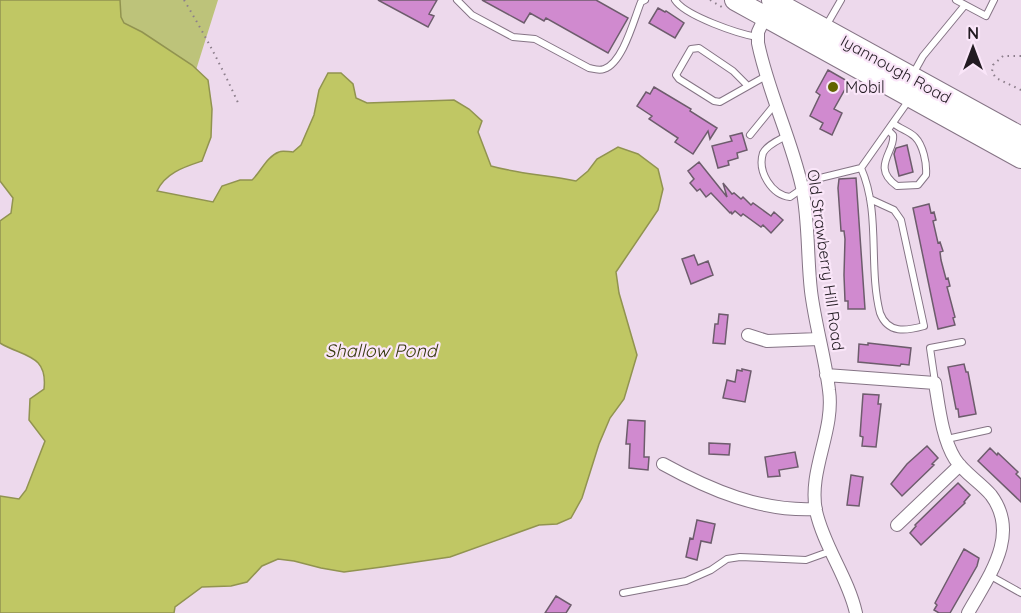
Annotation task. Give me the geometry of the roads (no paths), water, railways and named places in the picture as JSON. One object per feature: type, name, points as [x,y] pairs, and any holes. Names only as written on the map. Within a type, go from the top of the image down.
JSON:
[{"type":"main road","name":"Iyannough Road","points":[[735,0],[768,8],[824,29],[1021,158]]},
{"type":"main road","name":"Iyannough Road","points":[[768,8],[911,87],[1021,136]]},
{"type":"street","points":[[757,37],[768,8]]},
{"type":"street","name":"Old Strawberry Hill Road","points":[[757,37],[802,189],[807,222],[811,292],[829,389],[830,416],[817,476],[816,509],[821,529],[845,579],[856,613]]},
{"type":"street","points":[[747,335],[767,341],[819,339]]},
{"type":"street","points":[[826,375],[935,383],[952,454],[990,494],[1004,522],[1004,544],[998,560],[968,613]]},
{"type":"street","points":[[663,464],[697,483],[741,499],[790,510],[816,509]]},
{"type":"street","points":[[897,525],[960,465]]},
{"type":"lane","points":[[457,0],[472,15],[513,37],[535,39],[589,68],[598,70],[606,69],[617,56],[633,28],[641,1]]},
{"type":"lane","points":[[675,0],[685,9],[734,32],[757,37]]},
{"type":"lane","points":[[824,29],[841,0]]},
{"type":"lane","points":[[956,0],[986,16],[994,0]]},
{"type":"lane","points":[[786,136],[771,145],[764,153],[764,172],[770,186],[779,195],[790,197],[816,178],[861,168],[893,123],[911,87],[922,56],[965,5]]},
{"type":"lane","points":[[748,86],[733,72],[699,48],[691,50],[676,75],[714,101],[720,102],[767,76]]},
{"type":"lane","points":[[750,135],[776,103]]},
{"type":"lane","points":[[888,130],[894,135],[894,142],[885,160],[888,176],[897,186],[918,185],[926,175],[924,155],[913,135],[893,123]]},
{"type":"lane","points":[[861,168],[870,199],[877,295],[882,318],[889,326],[899,330],[906,331],[924,326],[898,214],[890,207],[870,199]]},
{"type":"lane","points":[[935,383],[930,348],[962,342]]},
{"type":"lane","points":[[947,439],[988,430]]},
{"type":"lane","points":[[623,593],[686,581],[711,570],[727,559],[740,557],[806,560],[831,551]]},
{"type":"lane","points":[[989,576],[1021,593]]},
{"type":"water","name":"Shallow Pond","points":[[0,0],[120,0],[121,17],[124,23],[142,32],[192,65],[208,80],[212,109],[211,137],[202,161],[170,175],[157,191],[213,202],[222,186],[240,180],[252,180],[275,154],[282,151],[293,152],[301,145],[314,115],[319,90],[328,73],[341,73],[353,84],[356,98],[367,103],[454,100],[469,109],[482,121],[478,132],[491,166],[576,181],[597,159],[618,147],[638,154],[658,169],[663,189],[658,210],[616,272],[619,293],[637,355],[624,399],[610,418],[582,498],[571,518],[557,524],[539,525],[450,557],[382,567],[344,572],[278,559],[262,566],[247,582],[231,586],[202,587],[175,607],[174,613],[0,613],[0,496],[19,499],[26,490],[45,441],[29,420],[30,399],[44,389],[42,369],[32,358],[0,343],[0,221],[11,213],[13,198],[0,181]]},
{"type":"place","name":"Mobil","points":[[833,87]]}]
